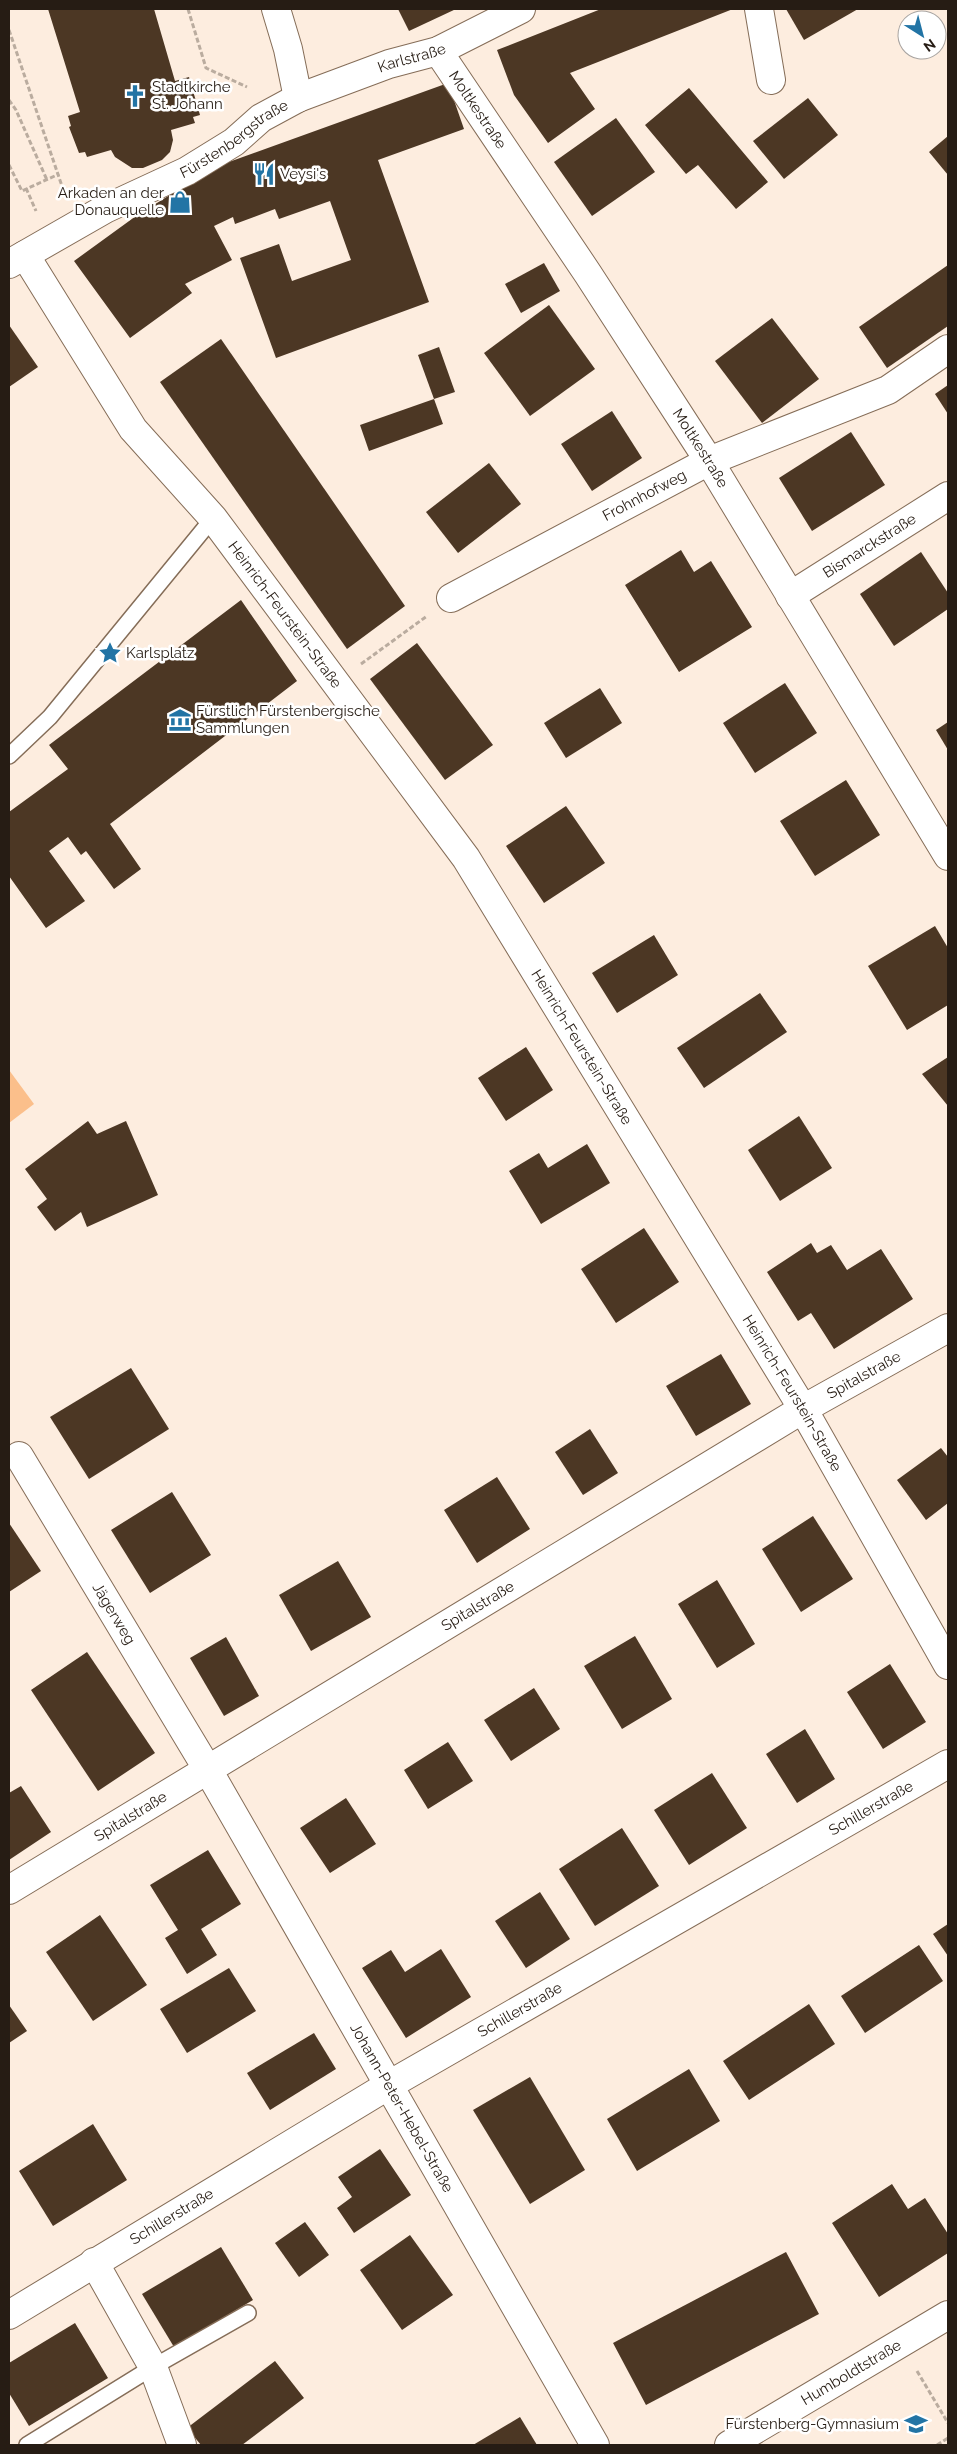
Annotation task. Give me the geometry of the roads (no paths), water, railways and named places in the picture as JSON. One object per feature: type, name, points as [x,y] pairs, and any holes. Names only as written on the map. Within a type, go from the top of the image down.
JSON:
[{"type":"street","points":[[276,9],[288,48],[298,98]]},
{"type":"street","name":"Karlstraße","points":[[298,98],[389,64],[438,51],[521,9]]},
{"type":"street","points":[[759,9],[770,80]]},
{"type":"street","name":"Moltkestraße","points":[[438,51],[588,274],[709,461],[790,596],[945,844]]},
{"type":"street","name":"Fürstenbergstraße","points":[[17,259],[105,209],[187,171],[234,142],[261,118],[298,98]]},
{"type":"street","name":"Heinrich-Feurstein-Straße","points":[[17,259],[133,429],[163,465],[213,518],[466,858],[804,1409],[948,1665]]},
{"type":"street","name":"Frohnhofweg","points":[[452,598],[709,461],[888,390],[948,349]]},
{"type":"street","name":"Bismarckstraße","points":[[790,596],[948,496]]},
{"type":"street","name":"Spitalstraße","points":[[9,1890],[804,1409],[948,1328]]},
{"type":"street","name":"Jägerweg","points":[[20,1456],[208,1770]]},
{"type":"street","name":"Schillerstraße","points":[[9,2315],[389,2085],[948,1764]]},
{"type":"street","name":"Johann-Peter-Hebel-Straße","points":[[208,1770],[595,2445]]},
{"type":"street","points":[[94,2262],[153,2366],[182,2445]]},
{"type":"street","name":"Humboldtstraße","points":[[729,2445],[948,2315]]},
{"type":"lane","points":[[9,756],[50,717],[213,518]]},
{"type":"lane","points":[[27,2445],[153,2366],[248,2312]]},
{"type":"place","name":"Stadtkirche St. Johann","points":[[135,96]]},
{"type":"place","name":"Veysi's","points":[[264,174]]},
{"type":"place","name":"Arkaden an der Donauquelle","points":[[180,202]]},
{"type":"place","name":"Karlsplatz","points":[[110,653]]},
{"type":"place","name":"Fürstlich Fürstenbergische Sammlungen","points":[[180,720]]},
{"type":"place","name":"Fürstenberg-Gymnasium","points":[[916,2424]]}]
